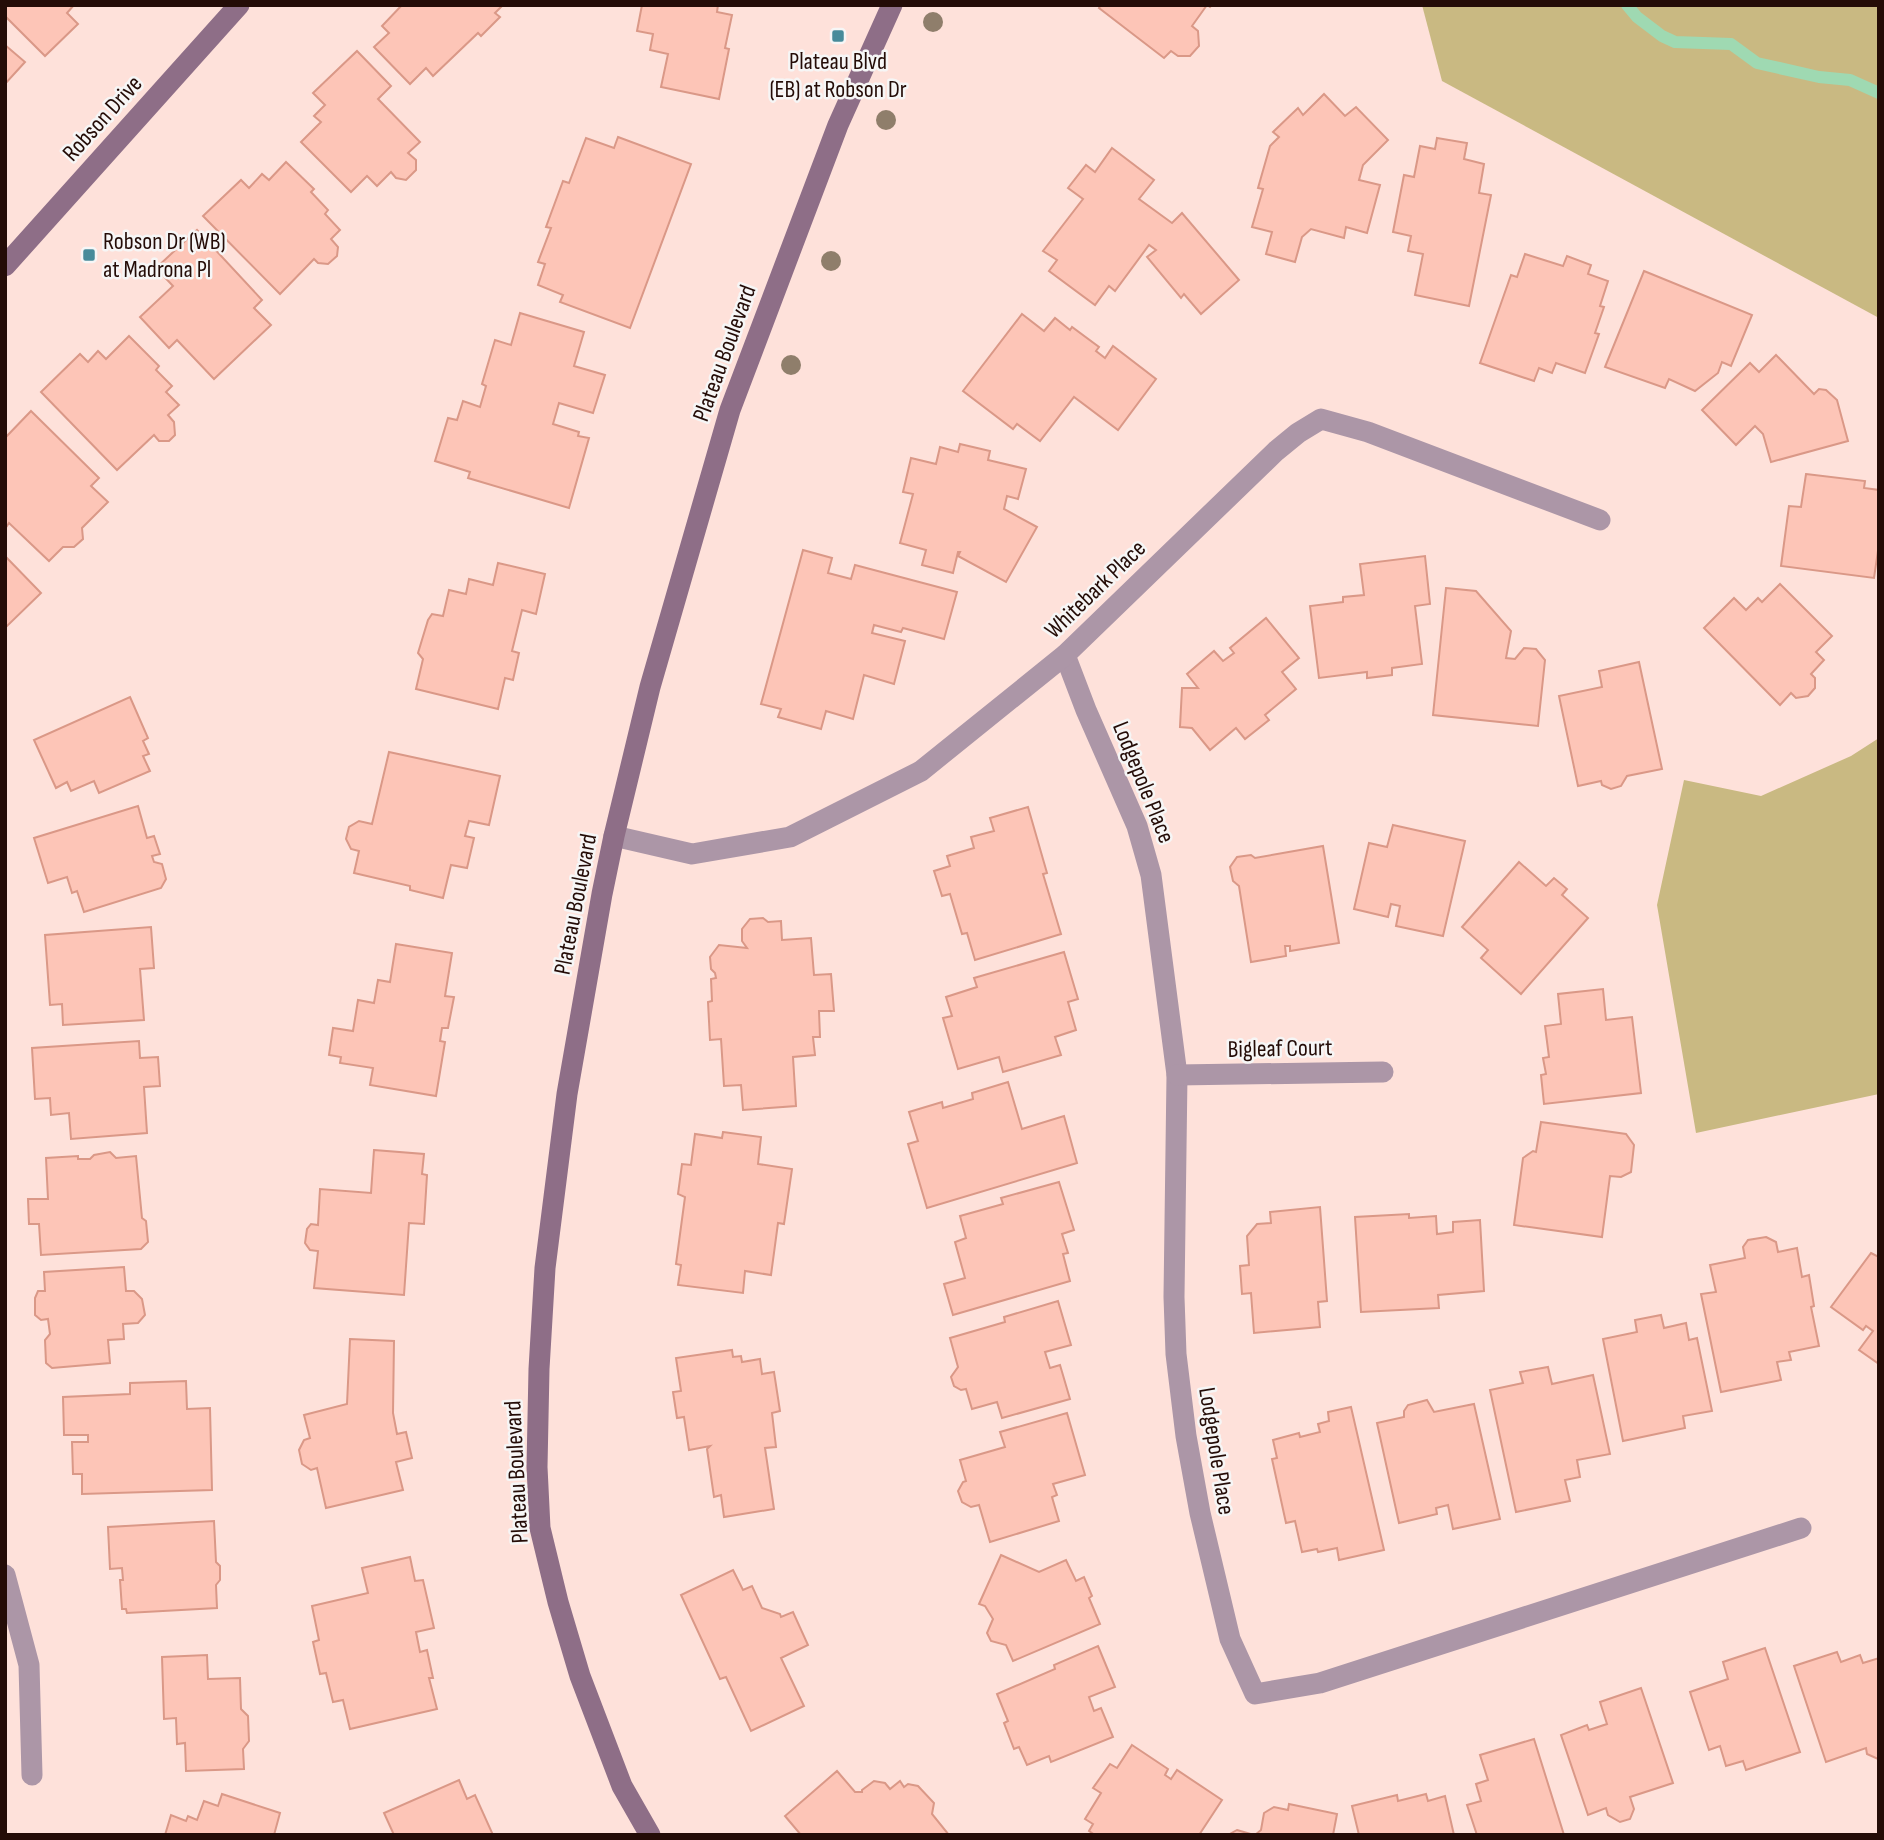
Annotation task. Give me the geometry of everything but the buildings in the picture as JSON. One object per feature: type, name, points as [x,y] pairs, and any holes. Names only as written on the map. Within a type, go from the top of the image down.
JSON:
[{"type":"street","name":"Robson Drive","points":[[5,267],[239,5]]},
{"type":"street","name":"Plateau Boulevard","points":[[650,1835],[622,1786],[580,1676],[540,1528],[537,1467],[538,1369],[545,1268],[567,1094],[614,836],[650,687],[730,410],[838,125],[892,5]]},
{"type":"street","name":"Whitebark Place","points":[[614,836],[692,854],[790,837],[920,771],[1065,654],[1276,451],[1321,419],[1367,432],[1600,520]]},
{"type":"street","name":"Lodgepole Place","points":[[1065,654],[1086,710],[1137,826],[1151,875],[1177,1075],[1174,1297],[1176,1354],[1186,1436],[1200,1513],[1230,1639],[1255,1694],[1320,1683],[1801,1528]]},
{"type":"street","name":"Bigleaf Court","points":[[1177,1075],[1383,1072]]},
{"type":"street","points":[[5,1575],[29,1665],[32,1775]]},
{"type":"shaded area","points":[[1422,5],[1879,5],[1879,318],[1442,81]]},
{"type":"shaded area","points":[[1879,738],[1879,1094],[1696,1133],[1657,905],[1684,780],[1761,796],[1851,756]]},
{"type":"waterway","points":[[1627,5],[1637,17],[1662,36],[1675,42],[1731,44],[1757,63],[1819,77],[1850,80],[1879,93]]},
{"type":"place","name":"Plateau Blvd (EB) at Robson Dr","points":[[838,36]]},
{"type":"place","name":"Robson Dr (WB) at Madrona Pl","points":[[89,255]]}]
